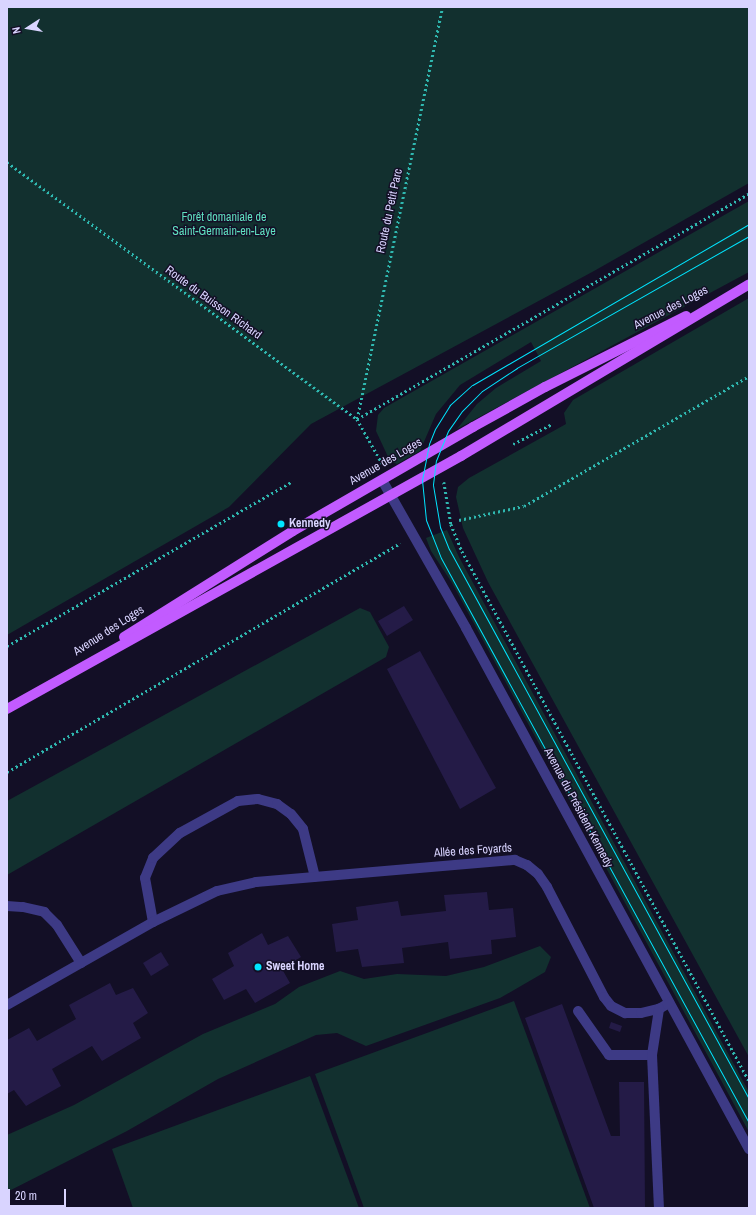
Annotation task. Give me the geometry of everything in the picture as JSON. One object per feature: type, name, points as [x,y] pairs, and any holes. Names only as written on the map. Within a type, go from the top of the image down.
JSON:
[{"type":"main road","name":"Avenue des Loges","points":[[48,686],[243,561],[385,478],[545,387],[749,284]]},
{"type":"main road","name":"Avenue des Loges","points":[[7,709],[390,497],[749,284]]},
{"type":"street","name":"Avenue du Président Kennedy","points":[[385,478],[390,497],[463,622],[749,1150]]},
{"type":"street","points":[[154,922],[145,878],[153,858],[180,833],[238,801],[258,799],[278,804],[291,814],[303,829],[315,877]]},
{"type":"street","name":"Allée des Foyards","points":[[7,1004],[154,922],[216,891],[256,882],[515,860],[527,865],[538,874],[547,887],[604,997],[611,1006],[625,1013],[659,1009]]},
{"type":"street","points":[[7,906],[23,907],[44,912],[57,925],[80,963]]},
{"type":"street","points":[[659,1208],[652,1055],[659,1009],[669,1003]]},
{"type":"street","points":[[578,1012],[609,1055],[652,1055]]},
{"type":"path","name":"Route du Petit Parc","points":[[357,419],[442,7]]},
{"type":"path","name":"Route du Buisson Richard","points":[[7,162],[357,419],[385,478]]},
{"type":"path","points":[[357,419],[749,194]]},
{"type":"path","points":[[459,520],[524,506],[749,376]]},
{"type":"path","points":[[512,445],[552,424]]},
{"type":"path","points":[[451,477],[444,480],[444,491],[451,524],[462,551],[749,1082]]},
{"type":"path","points":[[7,646],[291,482]]},
{"type":"path","points":[[7,772],[358,569],[402,541]]},
{"type":"green space","name":"Forêt domaniale de Saint-Germain-en-Laye","points":[[7,7],[749,7],[749,183],[594,271],[311,424],[229,507],[7,635]]},
{"type":"green space","points":[[749,201],[749,272],[457,429],[477,404],[496,388],[541,361],[531,342],[460,385],[436,414],[420,451],[397,464],[390,461],[376,431],[378,415],[384,408]]},
{"type":"green space","points":[[749,298],[749,1057],[488,582],[463,528],[456,497],[458,487],[469,478],[566,424],[564,413],[573,400]]},
{"type":"green space","points":[[447,530],[459,557],[749,1092],[749,1132],[452,583],[431,551],[426,538]]},
{"type":"green space","points":[[360,608],[370,612],[389,647],[386,657],[7,875],[7,801]]},
{"type":"green space","points":[[540,946],[551,957],[545,972],[500,998],[366,1046],[337,1033],[316,1035],[218,1079],[127,1131],[7,1192],[7,1135],[74,1105],[203,1034],[275,1004],[299,987],[340,971],[364,979],[397,974],[446,976],[484,967]]},
{"type":"green space","points":[[514,1001],[590,1208],[364,1208],[315,1074]]},
{"type":"green space","points":[[310,1076],[359,1208],[133,1208],[112,1149]]},
{"type":"building","points":[[404,606],[413,620],[387,636],[378,621]]},
{"type":"building","points":[[420,651],[496,788],[460,809],[387,669]]},
{"type":"building","points":[[487,892],[489,910],[513,908],[516,937],[491,940],[492,954],[450,959],[448,942],[402,948],[404,963],[362,967],[358,949],[336,952],[332,924],[358,920],[356,907],[398,901],[401,916],[446,911],[444,895]]},
{"type":"building","name":"Sweet Home","points":[[262,933],[268,945],[288,936],[301,957],[282,969],[290,983],[255,1003],[246,989],[224,1000],[212,979],[234,966],[228,953]]},
{"type":"building","points":[[161,952],[169,965],[151,976],[143,963]]},
{"type":"building","points":[[110,983],[116,995],[133,988],[148,1013],[133,1023],[141,1038],[102,1061],[92,1046],[52,1069],[61,1086],[26,1106],[14,1090],[7,1094],[7,1040],[29,1028],[37,1041],[76,1019],[69,1005]]},
{"type":"building","points":[[562,1004],[611,1136],[620,1136],[619,1082],[644,1082],[645,1208],[594,1208],[525,1018]]},
{"type":"building","points":[[611,1022],[622,1026],[620,1032],[609,1028]]},
{"type":"tram line","points":[[749,224],[472,385],[450,405],[435,429],[429,444],[422,480],[426,520],[441,558],[749,1123]]},
{"type":"tram line","points":[[749,236],[517,368],[482,391],[462,411],[448,431],[436,460],[433,485],[440,527],[449,549],[749,1099]]},
{"type":"place","name":"Kennedy","points":[[281,524]]},
{"type":"place","name":"Sweet Home","points":[[258,967]]}]
